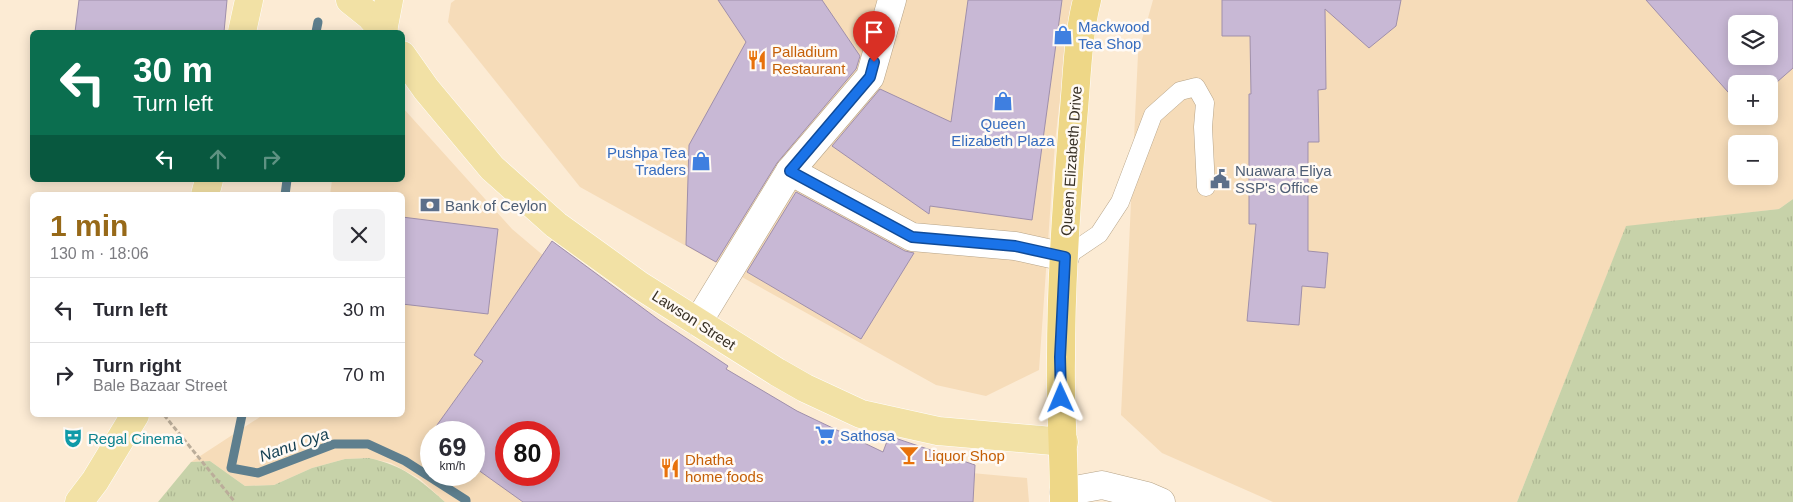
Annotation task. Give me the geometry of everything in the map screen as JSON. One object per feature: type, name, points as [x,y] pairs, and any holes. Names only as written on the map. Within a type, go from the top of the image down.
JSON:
[{"type":"highway","name":"Queen Elizabeth Drive","points":[[1064,497],[1064,442],[1060,357],[1071,151],[1086,0]]},
{"type":"main road","points":[[242,30],[249,0]]},
{"type":"main road","points":[[350,0],[381,30]]},
{"type":"main road","points":[[383,30],[390,0]]},
{"type":"main road","name":"Lawson Street","points":[[405,60],[426,89],[492,168],[556,225],[639,285],[805,388],[861,414],[938,431],[1064,442]]},
{"type":"main road","points":[[79,502],[134,417]]},
{"type":"street","points":[[698,322],[790,171],[870,77],[892,0]]},
{"type":"street","points":[[790,171],[912,237],[1015,246],[1065,257]]},
{"type":"street","points":[[1064,497],[1102,484],[1147,496],[1161,502]]},
{"type":"lane","points":[[1065,257],[1099,234],[1120,202],[1153,115],[1180,91],[1196,87],[1205,103],[1203,127],[1206,187]]},
{"type":"path","points":[[166,417],[235,502]]},
{"type":"shaded area","points":[[455,0],[1075,0],[1066,48],[1055,142],[1039,370],[986,396],[936,385],[580,187],[448,22],[451,3]]},
{"type":"shaded area","points":[[1153,0],[1793,0],[1793,199],[1779,209],[1626,227],[1517,502],[1273,502],[1162,453],[1121,415],[1138,54]]},
{"type":"shaded area","points":[[405,110],[512,229],[590,295],[844,447],[939,470],[1027,478],[1029,502],[445,502],[428,486],[485,486],[485,421],[420,421],[420,479],[391,463],[369,458],[345,459],[312,468],[274,485],[245,486],[210,461],[191,462],[260,417],[405,417],[405,192],[330,192],[332,182],[405,182]]},
{"type":"green space","points":[[1793,199],[1793,502],[1517,502],[1626,226],[1779,209]]},
{"type":"green space","points":[[369,458],[402,469],[420,482],[420,486],[426,486],[445,502],[158,502],[191,462],[210,461],[245,486],[274,485],[312,468],[345,459]]},
{"type":"building","points":[[79,0],[227,0],[224,30],[75,30]]},
{"type":"building","points":[[718,0],[822,0],[860,56],[856,69],[777,163],[716,262],[686,245],[689,145],[746,42]]},
{"type":"building","points":[[968,0],[1062,0],[1032,220],[930,206],[929,214],[832,146],[880,89],[951,122]]},
{"type":"building","points":[[1222,0],[1401,0],[1396,26],[1369,48],[1325,9],[1326,89],[1318,90],[1319,142],[1308,142],[1308,251],[1328,253],[1325,288],[1302,286],[1299,325],[1247,321],[1256,224],[1249,224],[1250,36],[1222,36]]},
{"type":"building","points":[[1646,0],[1793,0],[1793,68],[1778,81],[1778,75],[1728,75],[1728,92]]},
{"type":"building","points":[[796,192],[905,251],[914,253],[861,339],[747,272]]},
{"type":"building","points":[[405,217],[498,229],[488,314],[405,304]]},
{"type":"building","points":[[552,241],[659,320],[728,366],[726,369],[797,411],[883,452],[889,436],[975,465],[973,502],[523,502],[501,486],[560,486],[560,421],[495,421],[495,482],[485,475],[485,421],[440,421],[483,361],[474,355]]},
{"type":"waterway","name":"Nanu Oya","points":[[316,30],[318,22]]},
{"type":"waterway","name":"Nanu Oya","points":[[285,192],[287,182]]},
{"type":"waterway","name":"Nanu Oya","points":[[242,417],[231,468],[258,473],[334,444],[368,444],[405,461],[466,500],[466,502]]},
{"type":"place","name":"Mackwood Tea Shop","points":[[1063,35]]},
{"type":"place","name":"Palladium Restaurant","points":[[757,60]]},
{"type":"place","name":"Queen Elizabeth Plaza","points":[[1003,101]]},
{"type":"place","name":"Pushpa Tea Traders","points":[[701,161]]},
{"type":"place","name":"Nuawara Eliya SSP's Office","points":[[1220,179]]},
{"type":"place","name":"Bank of Ceylon","points":[[430,205]]},
{"type":"place","name":"Sathosa","points":[[825,435]]},
{"type":"place","name":"Regal Cinema","points":[[73,438]]},
{"type":"place","name":"Liquor Shop","points":[[909,455]]},
{"type":"place","name":"Dhatha home foods","points":[[670,468]]},
{"type":"route","points":[[874,62],[870,77],[790,171],[912,237],[1015,246],[1065,257],[1060,357],[1061,398]]}]
